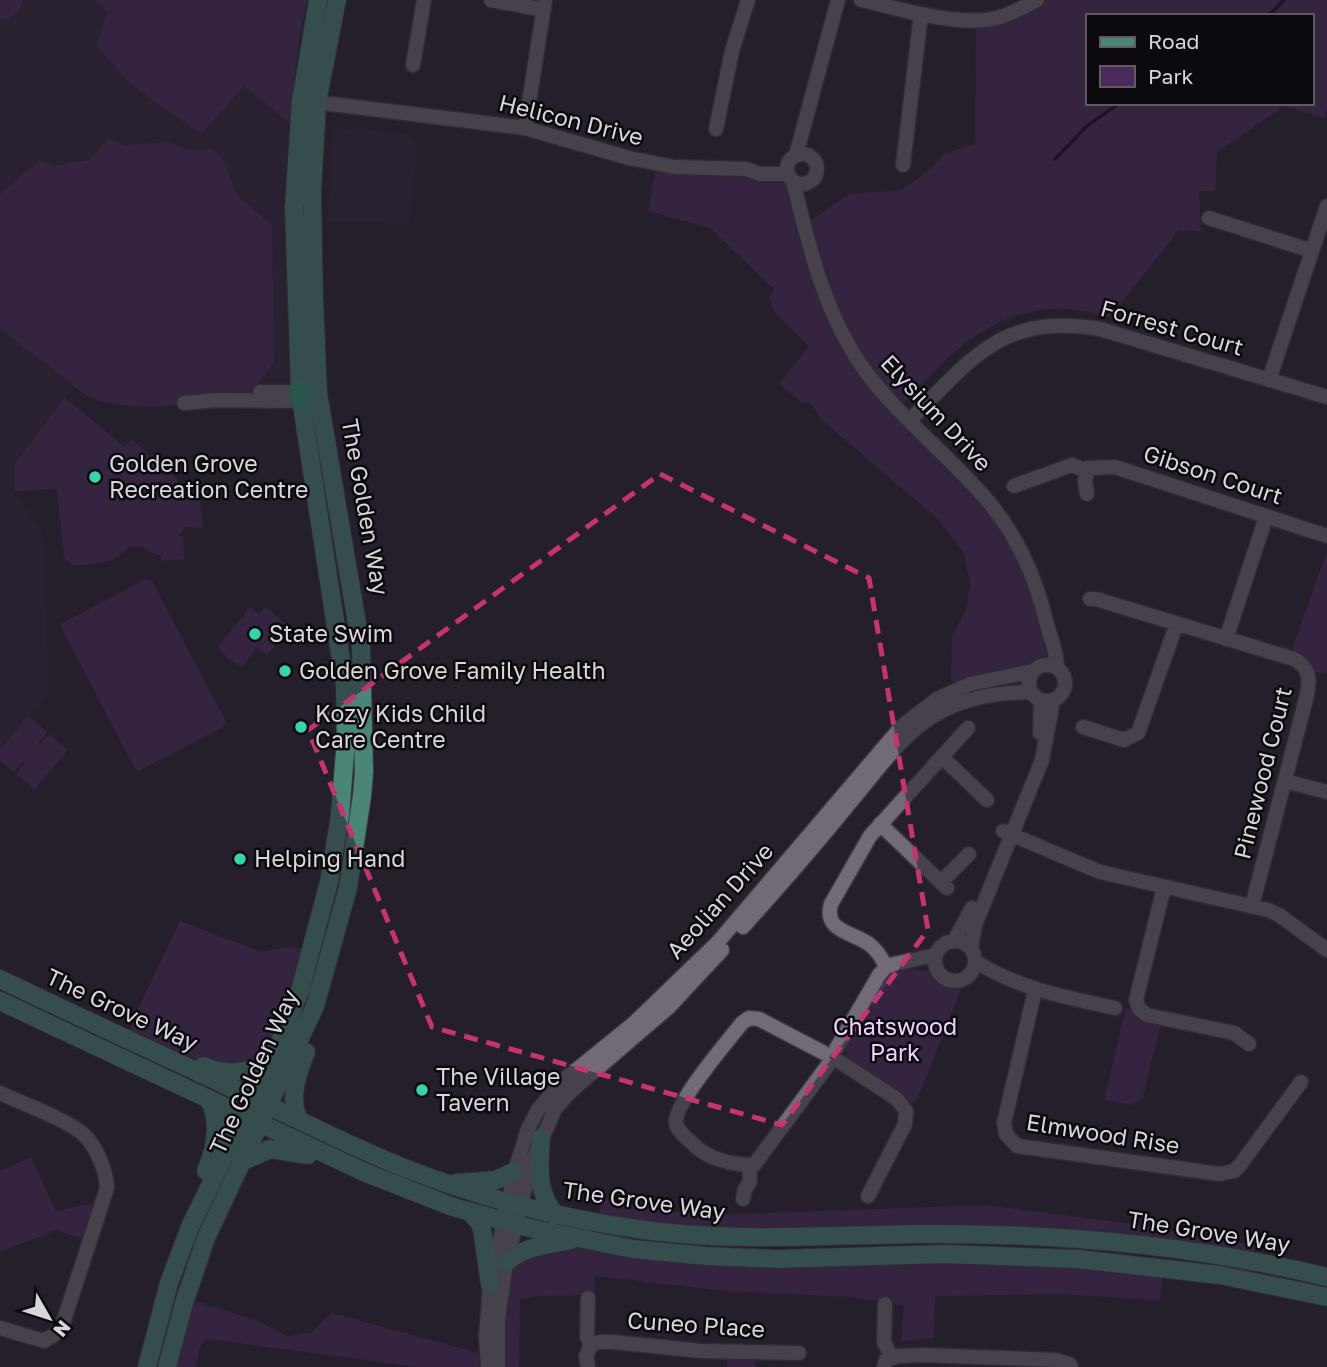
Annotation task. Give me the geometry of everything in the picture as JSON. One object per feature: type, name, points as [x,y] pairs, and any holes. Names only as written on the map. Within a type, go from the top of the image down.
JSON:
[{"type":"main road","name":"The Golden Way","points":[[261,1102],[270,1063],[292,1011],[313,949],[329,882],[346,740],[345,686],[318,506],[306,394],[294,207],[309,101],[318,0]]},
{"type":"main road","name":"The Golden Way","points":[[309,101],[337,0]]},
{"type":"main road","name":"The Golden Way","points":[[147,1367],[169,1283],[190,1227],[261,1102],[304,1033],[324,977],[348,888],[364,772],[361,648],[336,502],[306,394]]},
{"type":"main road","points":[[318,506],[336,502],[332,528],[342,598],[345,686]]},
{"type":"main road","points":[[344,774],[364,772]]},
{"type":"main road","points":[[299,1120],[294,1108],[296,1083],[317,1023],[324,977]]},
{"type":"main road","name":"The Grove Way","points":[[0,979],[401,1167],[513,1204],[555,1214],[639,1230],[723,1237],[960,1234],[1105,1241],[1202,1252],[1327,1277]]},
{"type":"main road","points":[[20,989],[66,1000],[214,1070],[245,1071],[270,1063]]},
{"type":"main road","name":"The Grove Way","points":[[0,1001],[339,1161],[435,1201],[509,1223],[578,1239],[633,1249],[718,1257],[777,1259],[945,1254],[1078,1259],[1220,1275],[1327,1297]]},
{"type":"main road","points":[[190,1227],[190,1207],[212,1157],[215,1142],[215,1118],[208,1099]]},
{"type":"main road","name":"The Golden Way","points":[[167,1367],[184,1303],[206,1238],[241,1162],[252,1120]]},
{"type":"main road","points":[[541,1138],[538,1168],[540,1186],[544,1199],[555,1214]]},
{"type":"main road","points":[[241,1162],[260,1152],[279,1149],[339,1161]]},
{"type":"main road","points":[[449,1184],[496,1180],[515,1171]]},
{"type":"main road","points":[[470,1212],[482,1229],[490,1285]]},
{"type":"main road","points":[[506,1263],[525,1249],[578,1239]]},
{"type":"street","points":[[414,65],[425,0]]},
{"type":"street","points":[[491,0],[545,5],[525,128]]},
{"type":"street","points":[[716,130],[732,51],[748,0]]},
{"type":"street","points":[[794,166],[838,0]]},
{"type":"street","points":[[861,0],[921,14],[965,20],[995,18],[1017,11],[1037,0]]},
{"type":"street","points":[[903,165],[921,14]]},
{"type":"street","name":"Helicon Drive","points":[[309,101],[525,128],[586,147],[657,164],[746,169],[762,165],[794,166],[804,184],[810,182]]},
{"type":"street","name":"Elysium Drive","points":[[805,225],[810,182],[817,170],[814,160],[794,166],[805,225],[818,278],[841,333],[871,379],[979,492],[1009,530],[1031,573],[1053,639],[1057,667]]},
{"type":"street","points":[[1269,380],[1327,206]]},
{"type":"street","points":[[1209,218],[1312,251]]},
{"type":"street","name":"Forrest Court","points":[[909,421],[983,349],[1022,330],[1046,325],[1072,324],[1101,329],[1327,397]]},
{"type":"street","points":[[184,404],[306,394]]},
{"type":"street","name":"Gibson Court","points":[[1014,486],[1072,465],[1086,471],[1090,468],[1115,467],[1327,536]]},
{"type":"street","points":[[1086,471],[1084,481],[1087,494]]},
{"type":"street","points":[[1226,639],[1266,517]]},
{"type":"street","name":"Pinewood Court","points":[[1090,599],[1294,659],[1308,672],[1309,684],[1252,906]]},
{"type":"street","points":[[1083,727],[1124,740],[1138,733],[1177,624]]},
{"type":"street","name":"Elysium Drive","points":[[1037,668],[1046,648],[1047,625]]},
{"type":"street","points":[[1042,698],[1062,695],[1065,688],[1063,674],[1057,667],[1037,668],[1029,685],[1042,698],[1042,728],[975,925],[972,961],[960,981],[943,977],[937,970],[936,955],[942,946],[954,941],[961,942],[972,961],[1010,981],[1035,990],[1115,1008]]},
{"type":"street","name":"Aeolian Drive","points":[[509,1223],[515,1171],[528,1129],[538,1110],[560,1083],[633,1024],[718,942],[902,726],[937,699],[970,684],[1037,668]]},
{"type":"street","name":"Aeolian Drive","points":[[513,1204],[555,1109],[570,1092],[669,1007],[700,975],[906,738],[931,717],[978,696],[999,693],[1042,698]]},
{"type":"street","points":[[937,970],[890,966],[869,944],[833,924],[828,913],[870,836],[968,728]]},
{"type":"street","points":[[942,757],[988,800]]},
{"type":"street","points":[[1284,781],[1327,792]]},
{"type":"street","points":[[880,824],[944,885],[969,854]]},
{"type":"street","points":[[1007,833],[1100,872],[1252,906],[1279,915],[1327,950]]},
{"type":"street","points":[[954,941],[970,914],[1007,833]]},
{"type":"street","points":[[1164,887],[1136,1000],[1139,1009],[1147,1015],[1234,1033],[1249,1044]]},
{"type":"street","points":[[868,1196],[905,1124],[906,1111],[897,1099],[832,1057],[759,1018],[749,1018],[742,1023],[685,1098],[676,1120],[677,1128],[707,1155],[754,1166],[832,1057],[879,975],[890,966],[936,955]]},
{"type":"street","name":"Elmwood Rise","points":[[1035,990],[1004,1123],[1006,1134],[1017,1146],[1220,1174],[1229,1173],[1240,1165],[1301,1082]]},
{"type":"street","points":[[0,1093],[84,1135],[98,1156],[107,1188],[63,1322],[54,1335],[44,1341],[0,1328]]},
{"type":"street","points":[[743,1199],[750,1182],[749,1165]]},
{"type":"street","points":[[498,1367],[498,1319],[509,1223]]},
{"type":"street","points":[[488,1367],[486,1337],[490,1285],[509,1223]]},
{"type":"street","points":[[587,1367],[586,1356],[591,1346],[587,1337],[588,1298]]},
{"type":"street","points":[[885,1304],[884,1342],[888,1362],[921,1355],[1056,1360],[1071,1367]]},
{"type":"street","name":"Cuneo Place","points":[[591,1346],[600,1342],[613,1342],[701,1351],[799,1353]]},
{"type":"highlighted area","points":[[660,474],[869,578],[928,930],[782,1125],[432,1027],[308,730]]},
{"type":"shaded area","points":[[0,0],[232,0],[297,57],[300,395],[184,403],[107,403],[74,386],[15,464],[15,491],[44,534],[49,693],[0,759]]},
{"type":"shaded area","points":[[335,128],[406,133],[414,139],[417,152],[410,222],[327,221],[332,186],[332,136]]},
{"type":"green space","points":[[0,0],[23,0],[20,10],[7,20],[0,19]]},
{"type":"green space","points":[[95,0],[307,0],[300,33],[289,122],[244,86],[201,134],[140,91],[97,46],[107,12]]},
{"type":"green space","points":[[1037,0],[1327,0],[1327,110],[1324,118],[1284,106],[1217,152],[1215,191],[1199,191],[1201,232],[1179,230],[1110,317],[1068,309],[1041,310],[993,325],[953,354],[898,409],[1005,525],[1047,625],[1046,665],[1033,671],[960,688],[951,680],[952,636],[966,610],[970,583],[964,553],[937,518],[823,421],[810,403],[801,402],[779,384],[809,347],[774,311],[769,297],[775,290],[710,228],[648,211],[657,164],[788,174],[806,224],[849,194],[902,190],[929,170],[944,154],[975,143],[976,19]]},
{"type":"green space","points":[[108,139],[125,145],[168,142],[188,150],[214,150],[224,162],[237,196],[272,225],[274,362],[251,393],[170,406],[108,403],[82,392],[0,327],[0,194],[40,160],[53,166],[89,160]]},
{"type":"green space","name":"Golden Grove Recreation Centre","points":[[65,397],[124,447],[131,439],[200,499],[203,528],[185,527],[178,536],[183,536],[184,559],[161,561],[161,555],[135,546],[128,548],[115,559],[103,562],[73,566],[64,558],[57,489],[15,491],[15,464]]},
{"type":"green space","points":[[1327,551],[1327,673],[1308,672],[1289,658]]},
{"type":"green space","points":[[147,579],[152,581],[226,722],[225,726],[140,770],[135,769],[61,627],[62,623]]},
{"type":"green space","name":"State Swim","points":[[250,607],[259,614],[265,607],[285,623],[281,628],[283,637],[267,655],[257,648],[242,667],[228,659],[218,647]]},
{"type":"green space","points":[[28,716],[47,732],[38,743],[40,745],[49,734],[68,750],[34,790],[16,774],[23,762],[14,772],[0,761],[0,750]]},
{"type":"green space","points":[[180,921],[262,952],[285,947],[313,949],[270,1063],[206,1067],[129,1040],[134,1017]]},
{"type":"green space","name":"Chatswood Park","points":[[897,969],[928,972],[949,984],[964,981],[918,1098],[908,1106],[848,1061],[846,1049],[842,1046],[879,983]]},
{"type":"green space","points":[[1126,1008],[1162,1019],[1143,1097],[1132,1105],[1104,1100]]},
{"type":"green space","points":[[31,1157],[56,1211],[103,1201],[90,1242],[57,1230],[0,1252],[0,1171]]},
{"type":"green space","points":[[602,1197],[662,1211],[713,1215],[985,1205],[1133,1224],[1258,1246],[1249,1260],[1207,1253],[895,1235],[598,1223]]},
{"type":"green space","points":[[578,1239],[633,1249],[1163,1268],[1160,1300],[1060,1294],[935,1296],[934,1338],[901,1341],[904,1305],[851,1297],[725,1291],[595,1276],[594,1295],[533,1296],[520,1300],[519,1367],[491,1367],[502,1262]]},
{"type":"green space","points":[[195,1301],[258,1321],[287,1336],[310,1333],[332,1313],[478,1353],[479,1367],[417,1367],[207,1339],[201,1345],[195,1367],[175,1367]]},
{"type":"green space","points":[[754,1357],[756,1367],[727,1367],[727,1358]]},
{"type":"waterway","points":[[1270,14],[1284,0]]},
{"type":"waterway","points":[[1055,159],[1088,125],[1117,105]]},
{"type":"place","name":"Golden Grove Recreation Centre","points":[[95,477]]},
{"type":"place","name":"State Swim","points":[[255,634]]},
{"type":"place","name":"Golden Grove Family Health","points":[[285,671]]},
{"type":"place","name":"Kozy Kids Child Care Centre","points":[[301,727]]},
{"type":"place","name":"Helping Hand","points":[[240,859]]},
{"type":"place","name":"The Village Tavern","points":[[422,1090]]}]
